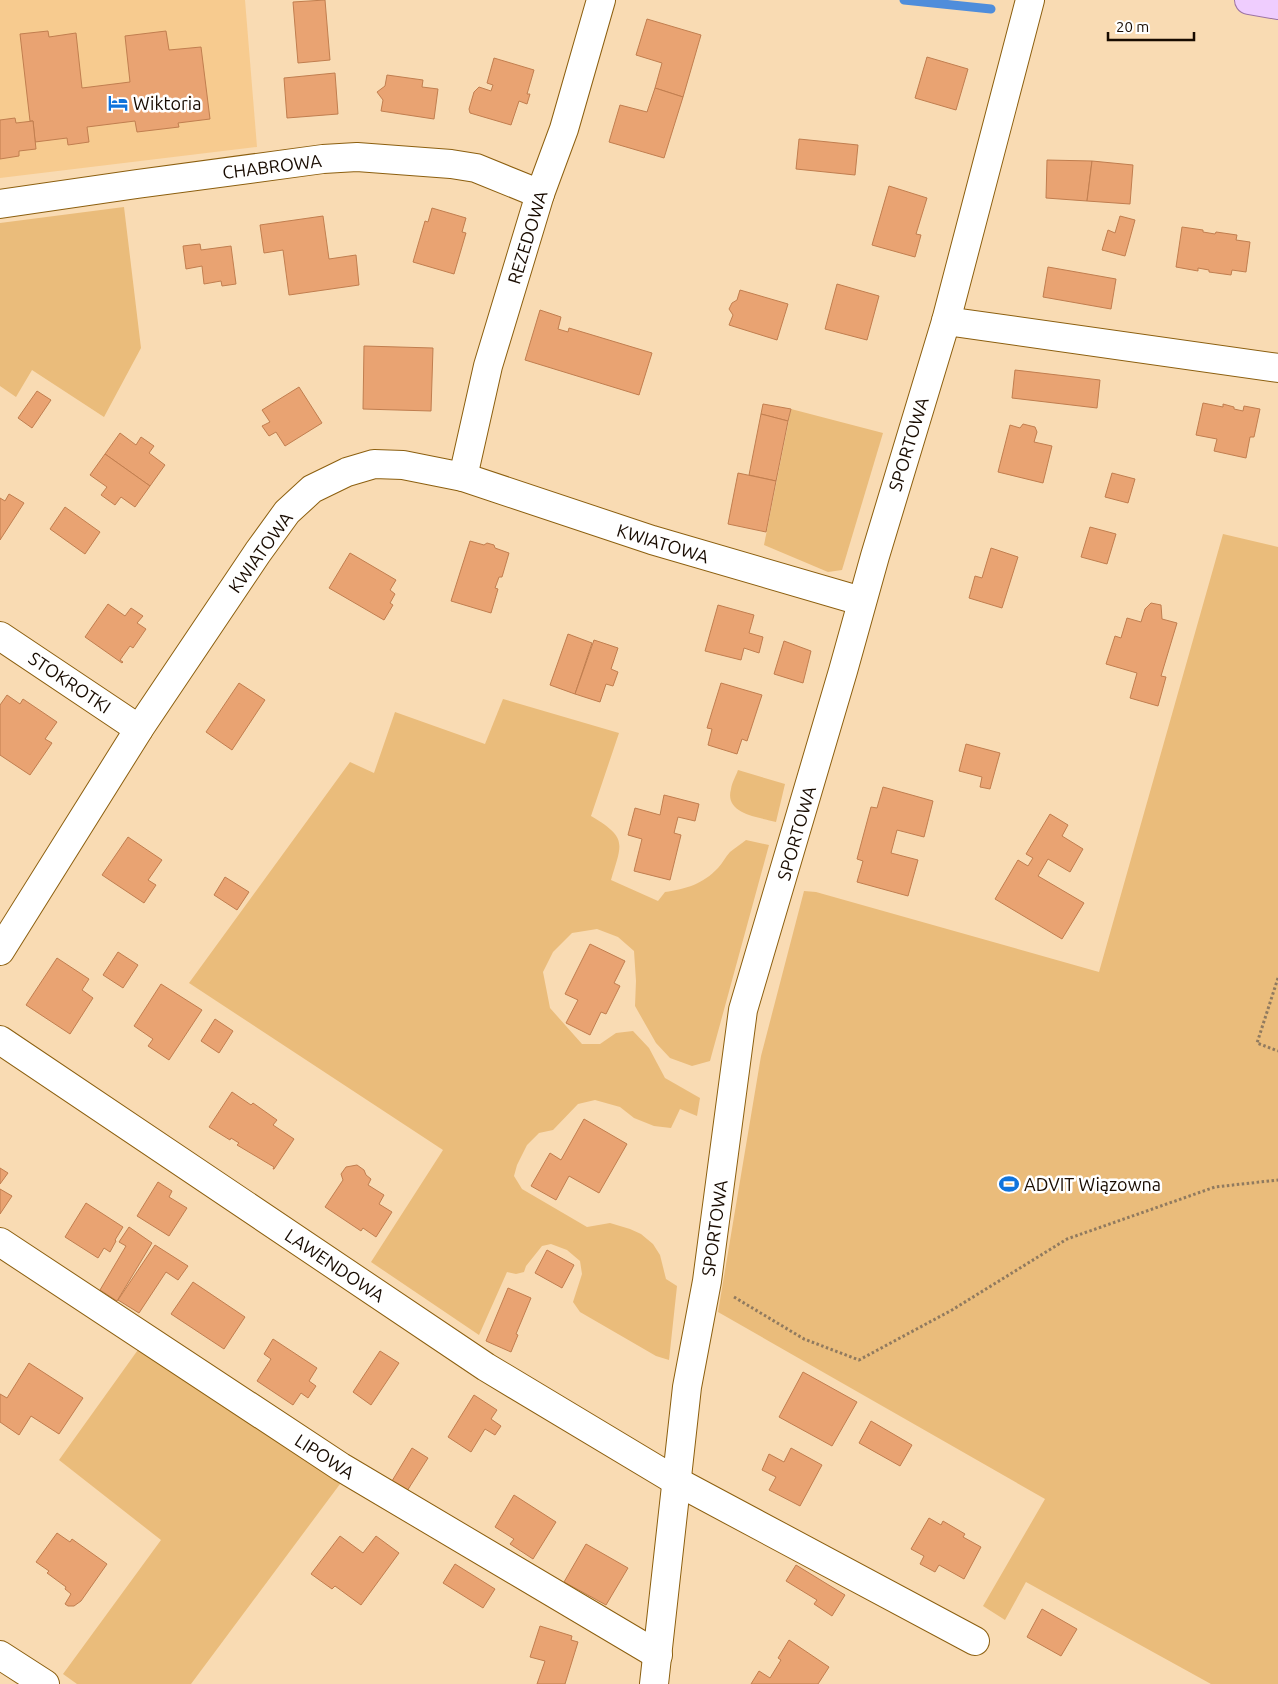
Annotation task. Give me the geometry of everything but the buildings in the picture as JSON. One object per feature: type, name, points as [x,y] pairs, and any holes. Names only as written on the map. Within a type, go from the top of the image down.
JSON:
[{"type":"main road","points":[[1250,0],[1278,5]]},
{"type":"street","name":"REZEDOWA","points":[[463,477],[488,366],[540,194],[564,129],[601,0]]},
{"type":"street","name":"SPORTOWA","points":[[654,1684],[687,1387],[707,1281],[743,1010],[843,671],[861,601],[946,321],[1030,0]]},
{"type":"street","name":"CHABROWA","points":[[0,204],[313,160],[357,157],[451,164],[476,168],[540,194]]},
{"type":"street","points":[[946,321],[1278,368]]},
{"type":"street","name":"KWIATOWA","points":[[0,951],[140,729],[258,552],[287,512],[312,489],[347,472],[374,464],[403,465],[463,477],[652,540],[861,601]]},
{"type":"street","name":"STOKROTKI","points":[[0,636],[140,729]]},
{"type":"street","name":"LAWENDOWA","points":[[0,1040],[486,1367],[676,1481],[975,1641]]},
{"type":"street","name":"LIPOWA","points":[[0,1242],[341,1467],[658,1655]]},
{"type":"street","points":[[0,1656],[45,1684]]},
{"type":"path","points":[[1278,978],[1257,1043],[1278,1051]]},
{"type":"path","points":[[707,1281],[804,1339],[859,1360],[952,1310],[1067,1239],[1215,1188],[1278,1180]]},
{"type":"shaded area","points":[[0,0],[245,0],[257,147],[0,178]]},
{"type":"shaded area","points":[[124,207],[141,348],[104,417],[32,370],[16,397],[0,386],[0,223]]},
{"type":"shaded area","points":[[791,409],[883,433],[842,570],[828,572],[764,545]]},
{"type":"shaded area","name":"ADVIT Wiązowna","points":[[1223,534],[1278,547],[1278,1684],[1211,1684],[1026,1582],[1005,1620],[983,1606],[1045,1499],[718,1312],[761,1056],[804,891],[816,892],[1099,972]]},
{"type":"shaded area","points":[[503,699],[619,733],[591,816],[611,830],[619,842],[618,857],[611,880],[658,901],[665,892],[687,887],[700,882],[712,874],[730,852],[746,840],[769,845],[710,1061],[692,1066],[670,1058],[656,1043],[635,1006],[634,951],[618,937],[597,929],[572,933],[553,952],[543,972],[550,1008],[582,1044],[600,1044],[616,1033],[633,1031],[649,1048],[665,1078],[700,1098],[697,1116],[680,1109],[671,1128],[654,1126],[634,1118],[620,1107],[595,1100],[578,1104],[553,1130],[539,1133],[527,1145],[514,1176],[522,1189],[587,1227],[610,1223],[641,1234],[653,1244],[660,1255],[666,1279],[677,1286],[669,1360],[656,1356],[580,1312],[573,1302],[582,1274],[580,1261],[567,1250],[551,1244],[542,1246],[526,1266],[524,1272],[516,1274],[507,1272],[479,1335],[371,1262],[443,1150],[189,983],[350,762],[374,773],[395,712],[485,744]]},
{"type":"shaded area","points":[[738,770],[785,784],[776,822],[744,813],[733,804],[730,797],[731,789]]},
{"type":"shaded area","points":[[140,1347],[343,1480],[191,1684],[77,1684],[63,1674],[161,1540],[59,1460]]},
{"type":"waterway","points":[[904,0],[991,9]]},
{"type":"place","name":"Wiktoria","points":[[118,103]]},
{"type":"place","name":"ADVIT Wiązowna","points":[[1009,1184]]}]
